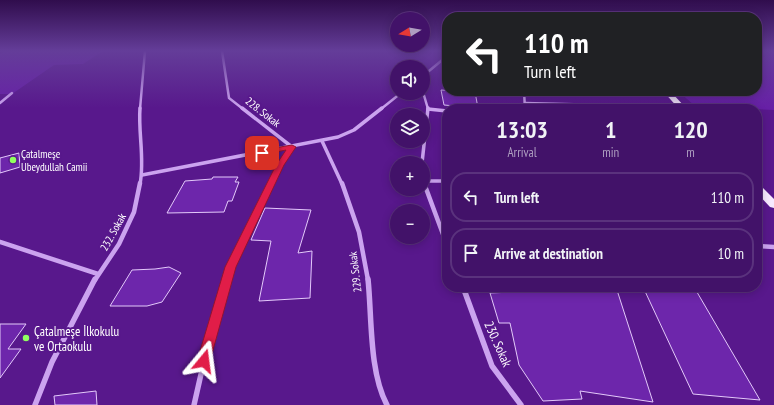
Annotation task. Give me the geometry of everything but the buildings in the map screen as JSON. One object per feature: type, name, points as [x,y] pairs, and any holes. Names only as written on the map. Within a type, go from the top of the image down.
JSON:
[{"type":"main road","points":[[671,96],[678,104]]},
{"type":"main road","points":[[762,192],[774,205]]},
{"type":"street","name":"232. Sokak","points":[[35,405],[52,362],[98,274],[128,227],[138,197],[142,176],[139,122],[143,70]]},
{"type":"street","name":"228. Sokak","points":[[225,70],[229,98],[292,147]]},
{"type":"street","points":[[0,104],[12,93]]},
{"type":"street","points":[[524,96],[524,103],[556,104]]},
{"type":"street","points":[[142,176],[342,136],[354,130],[392,100]]},
{"type":"street","points":[[430,109],[442,110]]},
{"type":"street","name":"229. Sokak","points":[[322,141],[355,215],[361,239],[366,265],[378,378],[382,397],[387,405]]},
{"type":"street","points":[[194,405],[204,361],[230,267],[280,165],[292,147]]},
{"type":"street","points":[[430,181],[442,181]]},
{"type":"street","points":[[429,196],[442,232]]},
{"type":"street","points":[[0,242],[98,274]]},
{"type":"street","points":[[762,246],[774,247]]},
{"type":"street","name":"230. Sokak","points":[[465,292],[492,366],[521,405]]},
{"type":"shaded area","points":[[0,70],[47,70],[12,94],[0,94]]},
{"type":"shaded area","points":[[762,70],[774,70],[774,110],[762,109],[762,104],[693,104],[684,96],[762,96]]},
{"type":"place","name":"Çatalmeşe Ubeydullah Camii","points":[[13,160]]},
{"type":"place","name":"Çatalmeşe İlkokulu ve Ortaokulu","points":[[26,338]]},
{"type":"route","points":[[204,361],[230,267],[280,165],[292,147],[262,153]]}]
